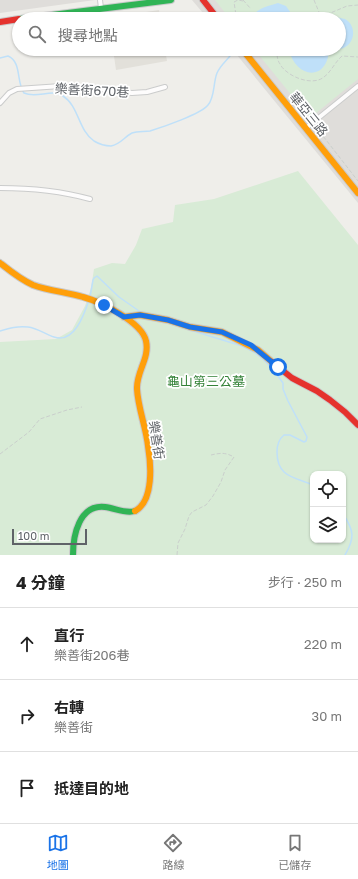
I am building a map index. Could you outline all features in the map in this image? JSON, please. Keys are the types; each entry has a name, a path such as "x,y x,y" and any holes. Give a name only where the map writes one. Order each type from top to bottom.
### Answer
{"street":[{"path":"100,0 101,8"},
{"path":"72,12 171,0"},
{"path":"203,0 212,12"},
{"path":"0,22 12,20"},
{"name":"華亞三路","path":"248,56 358,193"},
{"name":"樂善街670巷","path":"0,104 9,93 17,89 60,86 83,87 132,93 147,92 166,87"},
{"path":"306,128 358,86"},
{"path":"0,188 20,188 90,199"},
{"name":"樂善街","path":"0,263 32,284 44,289 83,297 115,311 138,326 146,340 148,349 137,388 149,445 151,465 146,499 141,507 135,511 123,512 101,507 91,510 83,516 77,525 74,535 73,555"},
{"path":"124,317 140,315 168,320 190,327 222,332 258,350 292,378 317,391 330,400 358,425"}],"path":[{"path":"236,12 234,2 238,0 243,0 251,9"},
{"path":"314,0 319,12"},
{"path":"333,12 347,6 358,5"},
{"path":"277,56 278,62 290,75 299,79 312,81 322,79 329,72 336,61 342,56 358,57"},
{"path":"316,127 358,181"},
{"path":"0,454 29,432 40,419 67,410 82,407"},
{"path":"177,555 178,543 185,529 189,516 192,512 206,505 213,496 221,482 225,470 234,457 228,453 220,452 211,455"}],"shaded area":[{"path":"0,0 95,0 0,13"},
{"path":"192,0 358,0 358,203 238,56 346,56 346,12 202,12"},
{"path":"159,10 159,12 146,12"},
{"path":"114,56 166,56 167,61 116,70"}],"green space":[{"path":"215,0 358,0 358,79 310,118 260,56 346,56 346,12 224,12"},
{"name":"龜山第三公墓","path":"298,171 358,245 358,555 0,555 0,342 56,339 72,330 85,306 91,288 94,269 112,263 125,264 136,245 142,229 173,222 175,205 214,199"}],"water":[{"path":"278,3 286,6 290,12 256,12 266,6"},
{"path":"346,20 352,26 353,31 353,36 349,44 346,46"},
{"path":"291,56 328,56 323,67 311,73 304,71 292,59"}],"waterway":[{"path":"0,58 8,56 15,63 24,93 29,95 54,93 63,96 72,106 89,136 98,143 111,146 117,144 132,133 150,131 164,127 204,109 212,98 218,71 230,56"},
{"path":"90,297 93,280 97,276 119,297 139,311"},
{"path":"0,331 28,327 54,337 61,338 67,336 77,327 89,300"},
{"path":"190,330 242,346 254,352 263,359 275,372 283,383 283,389 288,401 307,437 306,441 304,442 290,435 284,435 281,438 277,452 280,467 293,478 310,484"},
{"path":"345,555 352,539 351,530 346,520"}],"traffic: fast":[{"path":"76,12 171,0"},
{"path":"73,555 76,531 83,516 89,511 96,507 105,507 131,512 135,511"}],"traffic: slow":[{"path":"248,56 358,193"},
{"path":"0,263 20,278 33,285 83,297 100,303 129,320 143,334 147,347 145,359 137,383 137,389 147,439 150,482 145,499 141,506 135,511"},
{"path":"124,317 140,315 168,320 190,327 222,332 258,350 272,362"}],"traffic: jam":[{"path":"203,0 212,12"},
{"path":"0,22 12,20"},
{"path":"272,362 292,378 317,391 330,400 358,425"}],"route":[{"path":"104,305 124,317 140,315 168,320 190,327 222,332 251,345 278,367"}]}
